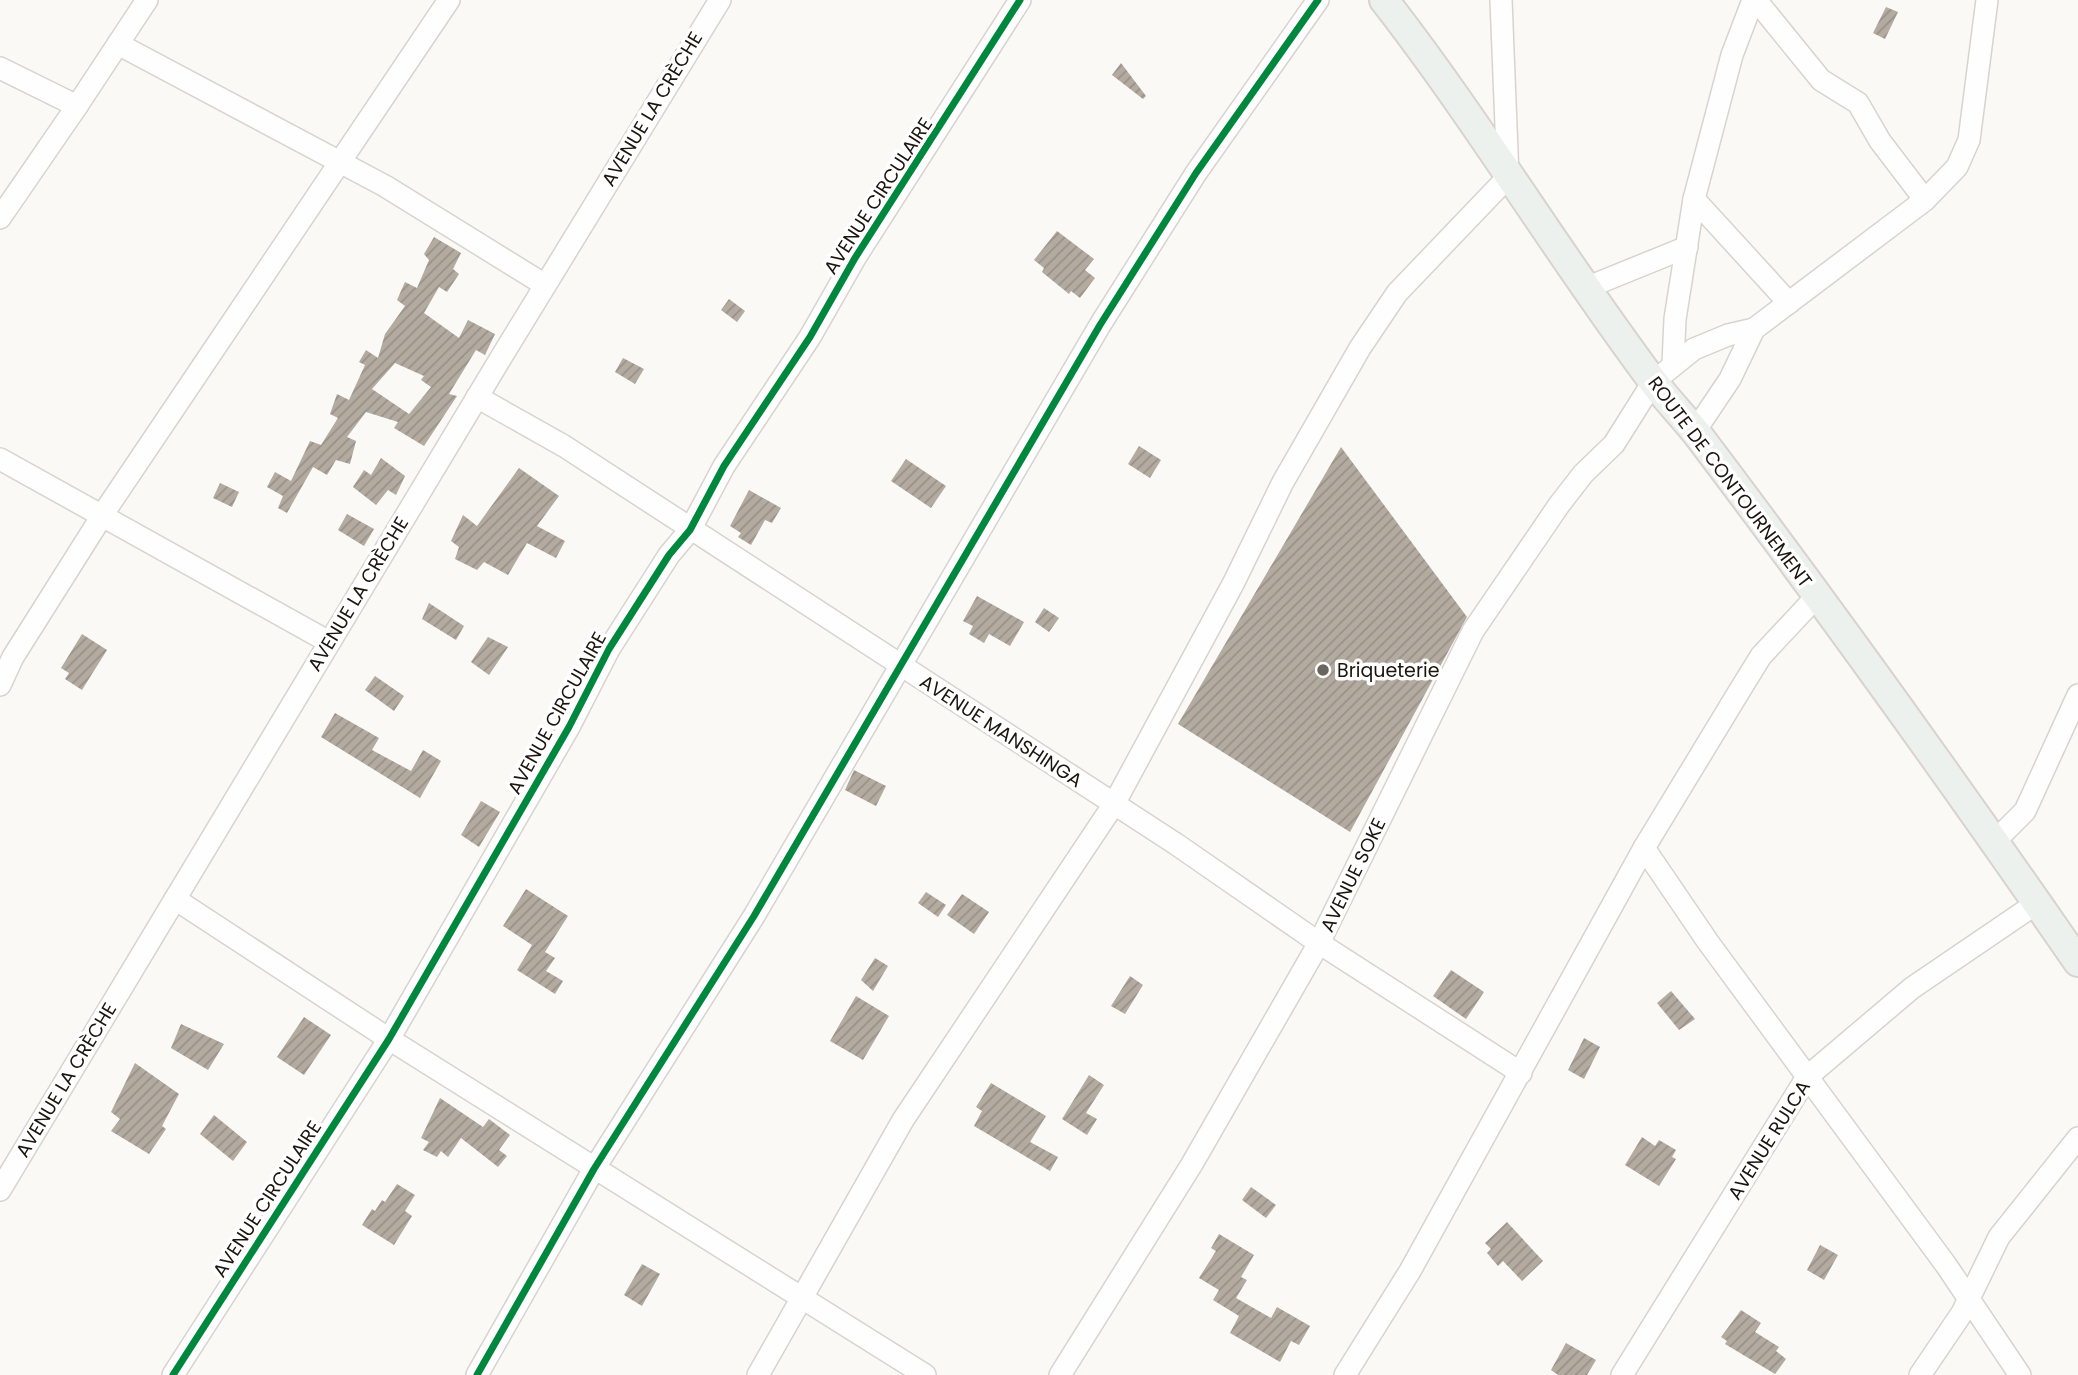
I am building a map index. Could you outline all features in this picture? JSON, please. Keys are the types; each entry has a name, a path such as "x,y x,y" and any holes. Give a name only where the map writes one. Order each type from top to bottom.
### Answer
{"street":[{"path":"0,218 147,0"},
{"path":"0,685 13,657 100,518 449,0"},
{"name":"AVENUE LA CRÈCHE","path":"0,1191 477,397 720,0"},
{"name":"AVENUE CIRCULAIRE","path":"173,1375 389,1039 562,739 609,649 669,555 690,530 724,466 810,337 855,258 1020,0"},
{"path":"477,1375 594,1169 754,916 1133,272 1196,173 1318,0"},
{"name":"ROUTE DE CONTOURNEMENT","path":"1384,0 1444,77 1508,177 1586,288 1663,373 1695,432 1817,596 2078,962"},
{"path":"758,1375 903,1120 1114,804 1233,584 1283,482 1360,348 1397,293 1508,177 1501,0"},
{"path":"1663,373 1675,319 1694,199 1732,55 1754,0 1821,80 1858,103 1880,141 1925,200"},
{"path":"1663,373 1694,349 1728,334 1754,328 1925,200 1957,167 1969,140 1987,0"},
{"path":"118,44 385,187 545,285"},
{"path":"0,68 77,106"},
{"path":"1694,199 1789,303"},
{"path":"1586,288 1687,247"},
{"path":"1695,432 1730,379 1754,328"},
{"name":"AVENUE SOKE","path":"1060,1375 1192,1164 1320,943 1473,631 1559,505 1583,474 1614,444 1663,373"},
{"name":"AVENUE MANSHINGA","path":"477,397 564,446 1521,1073"},
{"path":"0,459 100,518 329,642"},
{"path":"1345,1375 1410,1271 1644,848 1761,656 1817,596"},
{"path":"1994,842 2025,811 2078,695"},
{"path":"1644,848 1708,942 2021,1375"},
{"path":"175,899 389,1039 925,1375"},
{"name":"AVENUE RULCA","path":"1622,1375 1807,1077 1912,988 2037,903"},
{"path":"1920,1375 1968,1300 1999,1237 2078,1138"}],"building":[{"path":"1886,7 1898,12 1885,39 1873,33"},
{"path":"1121,63 1146,96 1143,99 1112,75"},
{"path":"1057,231 1094,259 1085,270 1095,278 1080,298 1071,291 1069,294 1042,272 1044,268 1034,260"},
{"path":"434,237 461,253 453,269 459,274 447,292 439,287 424,313 459,338 468,320 495,334 485,355 476,350 449,394 457,396 424,446 394,428 398,422 366,412 347,437 356,441 350,464 336,460 327,475 313,467 287,513 278,508 283,496 267,487 275,472 291,481 310,441 321,445 338,418 330,414 337,394 349,400 365,365 359,362 366,350 378,358 385,334 405,306 397,300 405,282 417,288 429,260 424,254","holes":["395,363 424,376 421,380 431,387 409,414 372,389"]},
{"path":"729,299 745,311 737,322 721,310"},
{"path":"623,358 644,369 635,384 615,372"},
{"path":"1139,446 1161,460 1150,478 1128,464"},
{"name":"Briqueterie","path":"1341,447 1467,617 1350,832 1178,724"},
{"path":"381,458 405,476 396,495 388,490 376,505 353,487 364,470 371,475"},
{"path":"906,459 946,486 931,508 891,481"},
{"path":"519,468 559,496 537,526 565,541 556,558 527,543 508,575 484,562 477,570 455,559 459,547 451,541 463,515 477,526"},
{"path":"220,483 239,492 232,507 213,498"},
{"path":"749,490 781,508 772,523 765,520 751,545 738,537 741,533 730,526"},
{"path":"347,514 374,529 364,546 338,530"},
{"path":"977,596 1024,622 1010,646 989,634 984,643 969,634 973,626 963,621"},
{"path":"429,603 464,626 456,640 422,619"},
{"path":"1044,608 1059,618 1049,632 1035,622"},
{"path":"82,634 107,650 82,690 65,679 69,673 61,668"},
{"path":"488,637 508,647 489,675 471,662"},
{"path":"375,676 404,696 394,711 365,690"},
{"path":"335,713 379,738 372,750 411,771 423,750 441,761 420,798 321,737"},
{"path":"854,770 886,786 876,806 845,790"},
{"path":"481,801 500,812 479,847 461,835"},
{"path":"526,889 568,916 545,952 555,958 546,971 563,981 555,994 517,970 532,945 503,926"},
{"path":"926,892 946,905 938,917 918,903"},
{"path":"962,894 989,912 974,934 947,915"},
{"path":"875,958 888,966 873,991 861,980"},
{"path":"1451,970 1484,992 1466,1019 1433,996"},
{"path":"1130,976 1143,985 1125,1014 1111,1006"},
{"path":"1671,991 1695,1019 1679,1030 1657,1003"},
{"path":"856,996 889,1016 863,1060 830,1041"},
{"path":"304,1017 331,1035 304,1075 277,1057"},
{"path":"181,1024 224,1044 208,1070 171,1048"},
{"path":"1584,1038 1600,1047 1584,1079 1568,1070"},
{"path":"135,1063 179,1094 162,1126 166,1129 149,1154 111,1131 120,1119 111,1112"},
{"path":"1089,1075 1104,1085 1086,1113 1097,1119 1087,1135 1062,1119"},
{"path":"991,1083 1046,1116 1030,1142 1058,1157 1050,1171 974,1126 982,1111 976,1107"},
{"path":"440,1098 483,1127 489,1119 510,1135 499,1150 507,1156 498,1167 461,1138 448,1157 441,1151 437,1157 423,1150 429,1142 421,1138"},
{"path":"214,1115 247,1142 233,1161 200,1134"},
{"path":"1642,1137 1655,1146 1659,1140 1676,1150 1672,1157 1676,1159 1659,1186 1625,1165"},
{"path":"397,1184 415,1195 405,1211 412,1216 394,1245 362,1225 372,1209 375,1211 382,1200 385,1202"},
{"path":"1251,1187 1276,1205 1266,1218 1242,1200"},
{"path":"1507,1222 1543,1261 1522,1281 1503,1261 1498,1266 1487,1253 1491,1249 1485,1243"},
{"path":"1219,1234 1254,1255 1241,1277 1247,1280 1236,1298 1271,1318 1277,1307 1310,1326 1299,1345 1291,1341 1280,1362 1230,1333 1239,1316 1213,1300 1219,1290 1199,1278 1216,1251 1211,1248"},
{"path":"1820,1245 1838,1255 1824,1280 1807,1270"},
{"path":"642,1264 660,1274 642,1306 624,1295"},
{"path":"1741,1310 1761,1323 1755,1332 1779,1347 1776,1351 1786,1359 1775,1374 1725,1344 1727,1341 1721,1337"},
{"path":"1566,1343 1596,1360 1587,1375 1558,1375 1551,1370"}],"cycle path":[{"path":"173,1375 389,1039 569,727 609,649 669,555 690,530 724,466 810,337 855,258 1020,0"},
{"path":"477,1375 594,1169 754,916 1100,325 1196,173 1318,0"}],"place":[{"name":"Briqueterie","path":"1323,670"}]}
